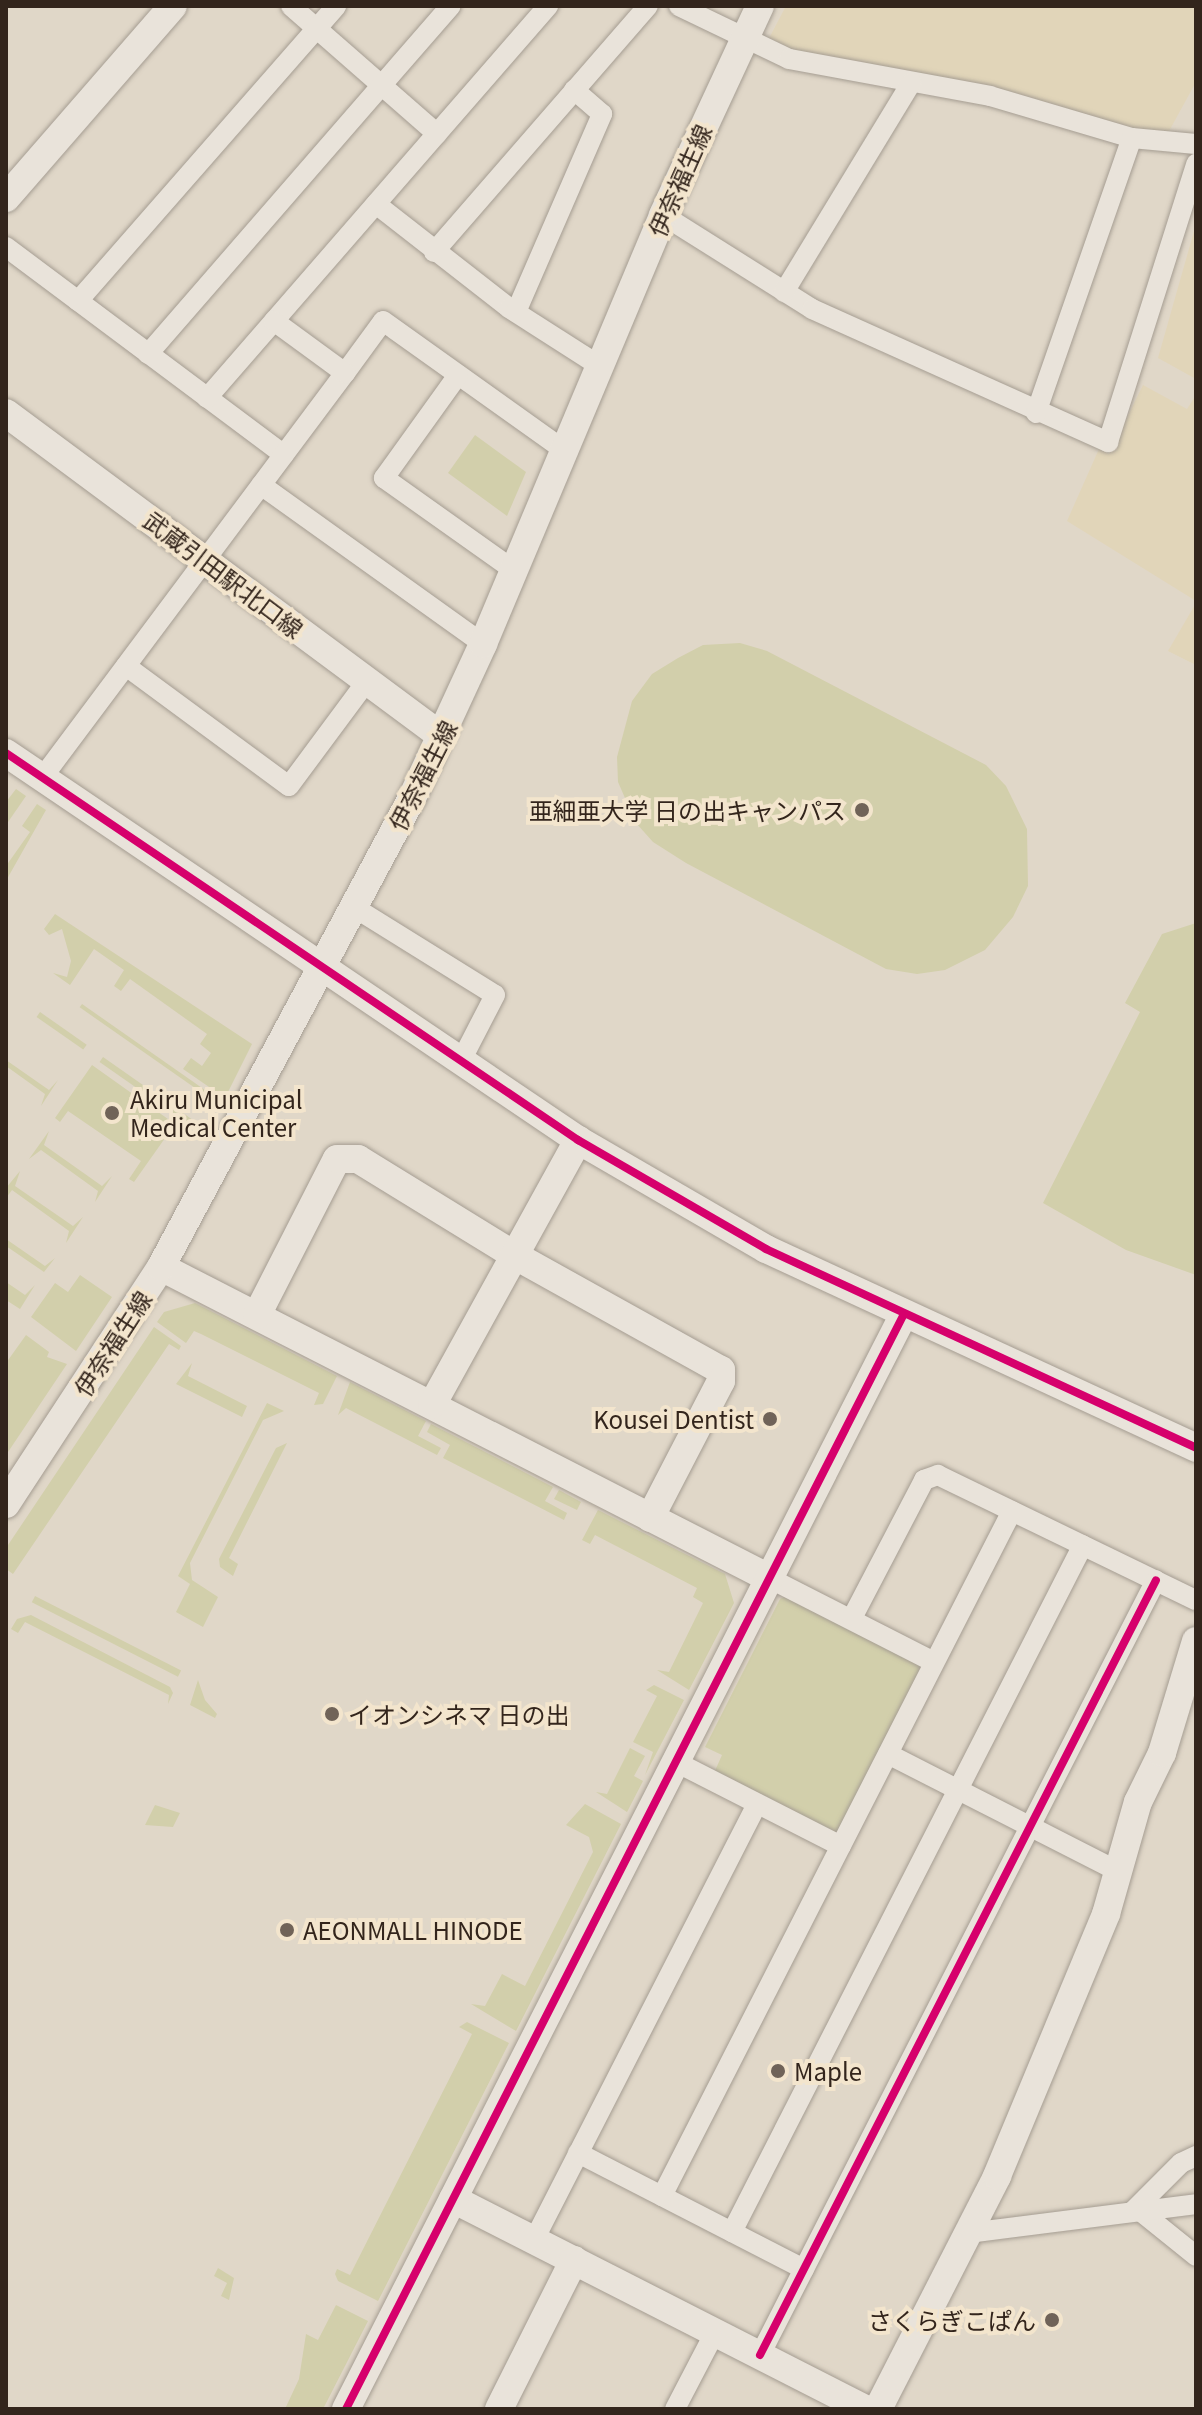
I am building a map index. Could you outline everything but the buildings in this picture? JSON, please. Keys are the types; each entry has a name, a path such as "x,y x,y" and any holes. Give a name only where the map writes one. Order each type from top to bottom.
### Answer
{"street":[{"path":"6,198 173,6"},
{"path":"291,6 437,134"},
{"path":"78,301 336,6"},
{"path":"148,354 451,6"},
{"path":"207,398 548,6"},
{"path":"434,252 648,6"},
{"path":"679,6 789,59 990,96 1132,138 1196,144"},
{"name":"伊奈福生線","path":"6,1504 161,1267 441,736 483,644 561,448 663,215 760,6"},
{"path":"784,292 911,83"},
{"path":"516,312 602,114 574,90"},
{"path":"1036,413 1132,138"},
{"path":"663,215 784,292 1036,413 1108,442 1196,164"},
{"path":"376,204 434,252 516,312 598,365"},
{"path":"6,247 284,455"},
{"path":"274,321 345,373"},
{"path":"42,778 383,321 561,448"},
{"path":"458,375 384,478 512,569"},
{"name":"武蔵引田駅北口線","path":"6,413 441,736"},
{"path":"261,485 483,644"},
{"path":"126,666 289,786 367,681"},
{"path":"6,753 578,1140 766,1249 903,1316 1196,1448"},
{"path":"352,906 495,995 461,1061"},
{"path":"432,1405 578,1140"},
{"path":"257,1315 337,1159 346,1156 358,1159 514,1255 721,1370 721,1381 650,1518"},
{"path":"161,1267 934,1662"},
{"path":"346,2409 903,1316"},
{"path":"852,1618 924,1480 938,1475 1196,1600"},
{"path":"662,2196 1012,1511"},
{"path":"732,2232 1083,1545"},
{"path":"760,2355 1156,1580"},
{"path":"878,2409 997,2176 1120,1872 1138,1802 1162,1753 1196,1641"},
{"path":"888,1754 1120,1872"},
{"path":"676,1762 841,1846"},
{"path":"534,2240 757,1804"},
{"path":"578,2153 804,2269"},
{"path":"1136,2210 1171,2171 1196,2156"},
{"path":"453,2199 866,2409"},
{"path":"968,2233 1196,2204"},
{"path":"1136,2210 1196,2256"},
{"path":"499,2409 574,2260"},
{"path":"675,2409 715,2332"}],"shaded area":[{"path":"786,6 1196,6 1196,82 1168,133 1123,129 791,52 767,42"},
{"path":"1196,224 1196,379 1158,358"},
{"path":"1143,385 1187,409 1196,395 1196,601 1067,521 1099,449 1109,454"},
{"path":"475,435 526,472 507,516 448,473"},
{"path":"1196,603 1196,665 1168,651"},
{"path":"740,643 767,651 986,765 1006,786 1027,829 1028,886 1013,917 985,950 945,970 917,974 886,969 686,863 653,842 636,823 618,782 617,757 632,701 652,674 678,658 703,645"},
{"path":"16,789 26,796 6,825 6,802"},
{"path":"37,804 46,810 7,879 6,866 30,832 22,826"},
{"path":"55,914 252,1044 225,1098 183,1069 191,1058 202,1066 211,1053 200,1044 207,1034 130,979 121,991 114,986 124,970 94,949 70,985 53,973 67,977 71,961 62,929 49,935 44,929"},
{"path":"1196,923 1196,1275 1126,1250 1043,1203 1140,1012 1125,1003 1162,934"},
{"path":"82,1004 222,1102 220,1105 80,1007"},
{"path":"40,1012 87,1045 83,1050 37,1017"},
{"path":"103,1057 208,1130 204,1135 100,1062"},
{"path":"6,1060 49,1090 58,1080 41,1106 45,1094 6,1066"},
{"path":"92,1065 175,1124 134,1182 129,1179 141,1161 68,1111 60,1122 55,1118"},
{"path":"49,1131 44,1145 102,1186 112,1176 95,1202 98,1191 41,1150 29,1159"},
{"path":"20,1171 15,1186 73,1226 83,1217 66,1243 69,1231 12,1190 6,1198 6,1188"},
{"path":"6,1239 45,1266 55,1258 44,1272 6,1246"},
{"path":"80,1275 112,1297 76,1351 31,1317 55,1283 68,1292"},
{"path":"6,1282 25,1295 35,1285 20,1309 6,1300"},
{"path":"195,1303 337,1376 323,1404 314,1405 319,1393 201,1334 194,1331 186,1343 157,1322 164,1312"},
{"path":"154,1327 181,1346 179,1350 169,1344 13,1574 6,1569 6,1548"},
{"path":"26,1335 49,1352 47,1357 67,1364 6,1455 6,1363"},
{"path":"192,1363 188,1376 247,1406 242,1417 176,1384"},
{"path":"350,1382 426,1421 418,1436 441,1448 437,1455 346,1408 338,1415"},
{"path":"267,1403 284,1411 263,1420 190,1563 192,1580 218,1597 203,1627 176,1612 190,1584 178,1576"},
{"path":"431,1424 553,1487 545,1501 567,1513 564,1520 443,1458 450,1445 427,1432"},
{"path":"287,1443 229,1558 238,1564 233,1576 220,1567 219,1559 276,1448"},
{"path":"559,1490 581,1502 577,1510 554,1499"},
{"path":"598,1510 725,1574 734,1603 689,1690 657,1670 669,1672 703,1603 693,1597 697,1588 595,1535 590,1544 582,1540"},
{"path":"788,1595 918,1662 921,1670 839,1831 830,1834 714,1773 722,1755 705,1747 780,1599"},
{"path":"35,1596 181,1670 178,1677 32,1602"},
{"path":"31,1615 170,1687 173,1693 168,1704 169,1695 25,1622 18,1633 11,1629 17,1619"},
{"path":"198,1680 205,1700 217,1714 215,1718 190,1705"},
{"path":"654,1685 684,1700 645,1775 653,1752 633,1742 657,1696 646,1690"},
{"path":"630,1748 645,1756 634,1776 643,1781 627,1812 596,1792 607,1794"},
{"path":"585,1804 621,1824 516,2031 471,2004 485,2006 502,1974 525,1986 593,1852 589,1837 566,1825"},
{"path":"155,1805 180,1813 173,1827 145,1825"},
{"path":"467,2022 509,2043 378,2301 338,2281 335,2274 337,2269 350,2275 472,2034 459,2027"},
{"path":"218,2268 234,2278 229,2300 221,2296 227,2283 214,2276"},
{"path":"336,2305 368,2321 323,2409 285,2409 299,2379 306,2334 318,2340"}],"cycle path":[{"path":"6,753 578,1140 766,1249 1196,1448"},
{"path":"346,2409 903,1316"},
{"path":"760,2355 1156,1580"}],"place":[{"name":"亜細亜大学 日の出キャンパス","path":"862,810"},
{"name":"Akiru Municipal Medical Center","path":"112,1113"},
{"name":"Kousei Dentist","path":"770,1419"},
{"name":"イオンシネマ 日の出","path":"332,1714"},
{"name":"AEONMALL HINODE","path":"287,1930"},
{"name":"Maple","path":"778,2071"},
{"name":"さくらぎこぱん","path":"1052,2320"}]}
